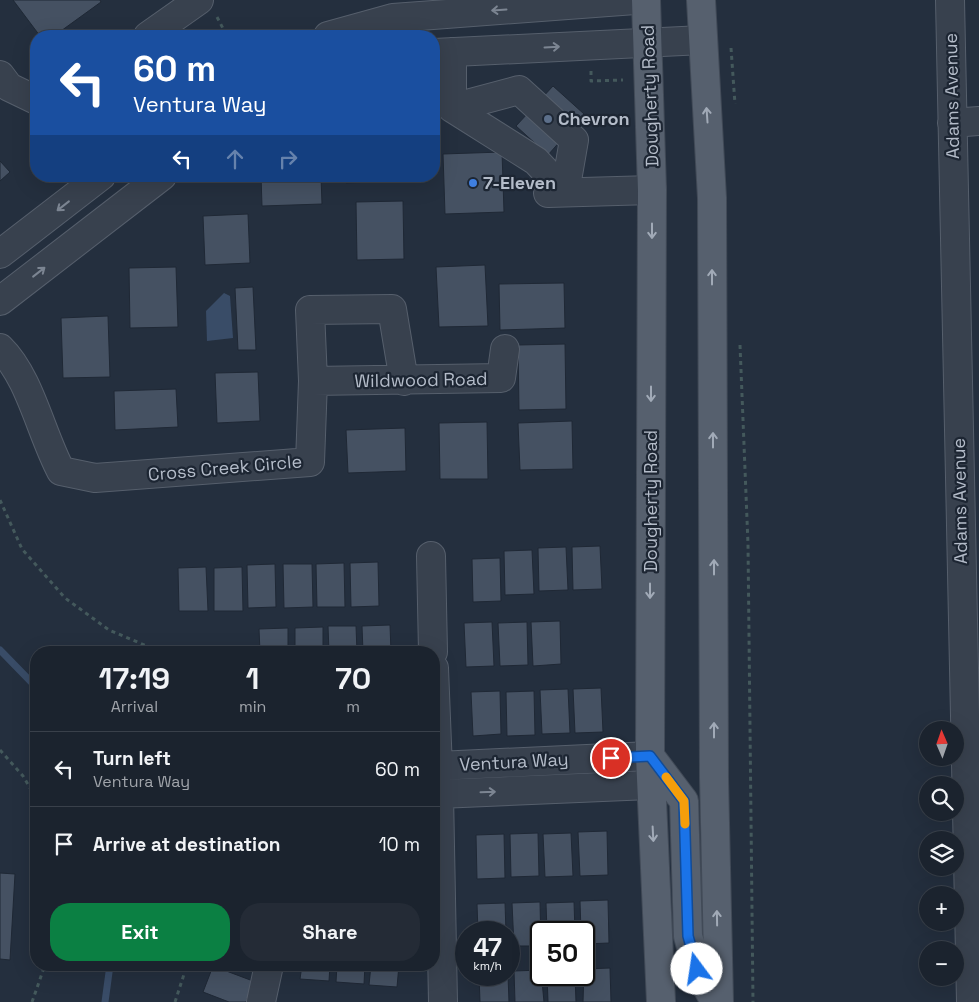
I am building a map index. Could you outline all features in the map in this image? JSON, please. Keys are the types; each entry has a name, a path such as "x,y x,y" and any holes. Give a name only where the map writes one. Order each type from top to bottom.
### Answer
{"main road":[{"name":"Dougherty Road","path":"646,0 649,43 652,190 650,785 661,1002"},
{"path":"701,0 712,198 714,778 719,1002"},
{"path":"650,756 684,801 688,936 697,969 715,1002"}],"street":[{"path":"156,30 199,0"},
{"path":"350,30 393,18 635,0"},
{"name":"Adams Avenue","path":"950,0 952,123 972,754 971,1002"},
{"path":"555,193 536,161 452,108 443,52 703,40"},
{"path":"0,75 9,87 30,97"},
{"path":"452,108 519,90 574,140 555,193"},
{"path":"952,123 979,121"},
{"path":"0,254 93,182"},
{"path":"0,302 154,182"},
{"path":"555,193 652,190"},
{"name":"Cross Creek Circle","path":"0,348 9,357 26,390 50,450 61,471 95,478 310,462 313,381 310,310 392,309 404,381"},
{"name":"Wildwood Road","path":"313,381 501,378 505,349"},
{"path":"431,556 433,646"},
{"name":"Ventura Way","path":"440,766 650,756"},
{"name":"Ventura Way","path":"440,794 650,785"},
{"path":"440,928 443,1002"},
{"path":"261,1002 267,971"}],"path":[{"path":"733,77 735,107"},
{"path":"740,343 748,544 752,1002"},
{"path":"0,500 22,549 65,598 108,630 147,646"},
{"path":"0,750 24,776 30,787"},
{"path":"32,1002 43,971"},
{"path":"175,1002 185,971"}],"water":[{"path":"224,293 230,296 233,338 207,341 206,311"}],"building":[{"path":"13,0 100,0 101,2 62,30 36,30"},
{"path":"553,86 584,114 548,155 516,126"},
{"name":"7-Eleven","path":"502,152 504,212 445,214 443,154"},
{"path":"0,161 10,172 0,181"},
{"path":"261,182 321,182 322,204 262,206"},
{"path":"403,201 404,259 357,260 356,202"},
{"path":"248,214 250,263 205,265 203,216"},
{"path":"485,265 488,326 439,327 436,267"},
{"path":"176,267 178,327 130,328 129,268"},
{"path":"564,283 565,328 500,330 499,284"},
{"path":"253,287 256,350 238,350 235,288"},
{"path":"108,316 110,377 63,378 61,318"},
{"path":"565,344 566,409 519,410 518,345"},
{"path":"258,372 260,421 217,423 215,373"},
{"path":"176,389 178,427 115,430 114,391"},
{"path":"572,421 573,469 520,470 518,423"},
{"path":"487,422 488,479 440,479 439,423"},
{"path":"405,428 406,471 348,473 346,430"},
{"path":"600,546 602,589 573,590 572,547"},
{"path":"566,547 568,590 539,591 538,548"},
{"path":"532,550 534,594 505,595 504,551"},
{"path":"500,558 501,601 473,602 472,559"},
{"path":"378,562 379,606 351,607 350,563"},
{"path":"344,563 345,607 317,607 316,564"},
{"path":"275,564 276,607 248,608 247,565"},
{"path":"283,564 312,564 313,607 284,608"},
{"path":"206,567 208,611 179,611 178,568"},
{"path":"242,567 243,611 214,611 214,568"},
{"path":"560,621 561,664 533,666 531,622"},
{"path":"492,622 494,666 466,667 464,623"},
{"path":"527,622 528,665 500,666 498,623"},
{"path":"390,625 391,646 363,646 362,626"},
{"path":"328,626 356,626 357,646 329,646"},
{"path":"323,627 323,646 295,646 295,628"},
{"path":"288,628 288,646 260,646 259,629"},
{"path":"601,688 603,732 575,733 573,689"},
{"path":"568,689 570,733 542,734 540,690"},
{"path":"500,691 501,734 473,736 471,692"},
{"path":"534,691 535,735 507,736 506,692"},
{"path":"607,831 608,875 580,876 578,832"},
{"path":"538,833 539,876 511,877 510,834"},
{"path":"571,833 573,876 545,877 543,834"},
{"path":"504,834 505,878 477,879 476,835"},
{"path":"0,873 15,874 10,960 0,959"},
{"path":"608,900 609,943 595,944 595,921 581,921 580,901"},
{"path":"540,902 540,921 530,921 530,946 520,946 520,921 513,921 512,903"},
{"path":"574,902 575,921 547,921 546,903"},
{"path":"505,903 506,921 478,921 477,904"},
{"path":"610,968 611,1002 583,1002 583,986 595,986 595,969"},
{"path":"530,970 530,986 542,986 544,1002 515,1002 514,986 520,986 520,971"},
{"path":"211,971 226,971 253,981 246,1002 229,1002 203,992"},
{"path":"301,971 330,971 329,981 300,979"},
{"path":"337,971 365,971 364,984 336,982"},
{"path":"370,971 398,971 397,987 369,985"},
{"path":"479,986 508,986 509,1002 480,1002"},
{"path":"547,986 575,986 576,1002 548,1002"}],"waterway":[{"path":"0,650 30,681"},
{"path":"105,1002 109,971"}],"slow traffic":[{"path":"666,777 684,801 685,824"}],"place":[{"name":"Chevron","path":"548,119"},
{"name":"7-Eleven","path":"473,183"}],"route":[{"path":"611,758 650,756 684,801 688,936 697,969"}]}
